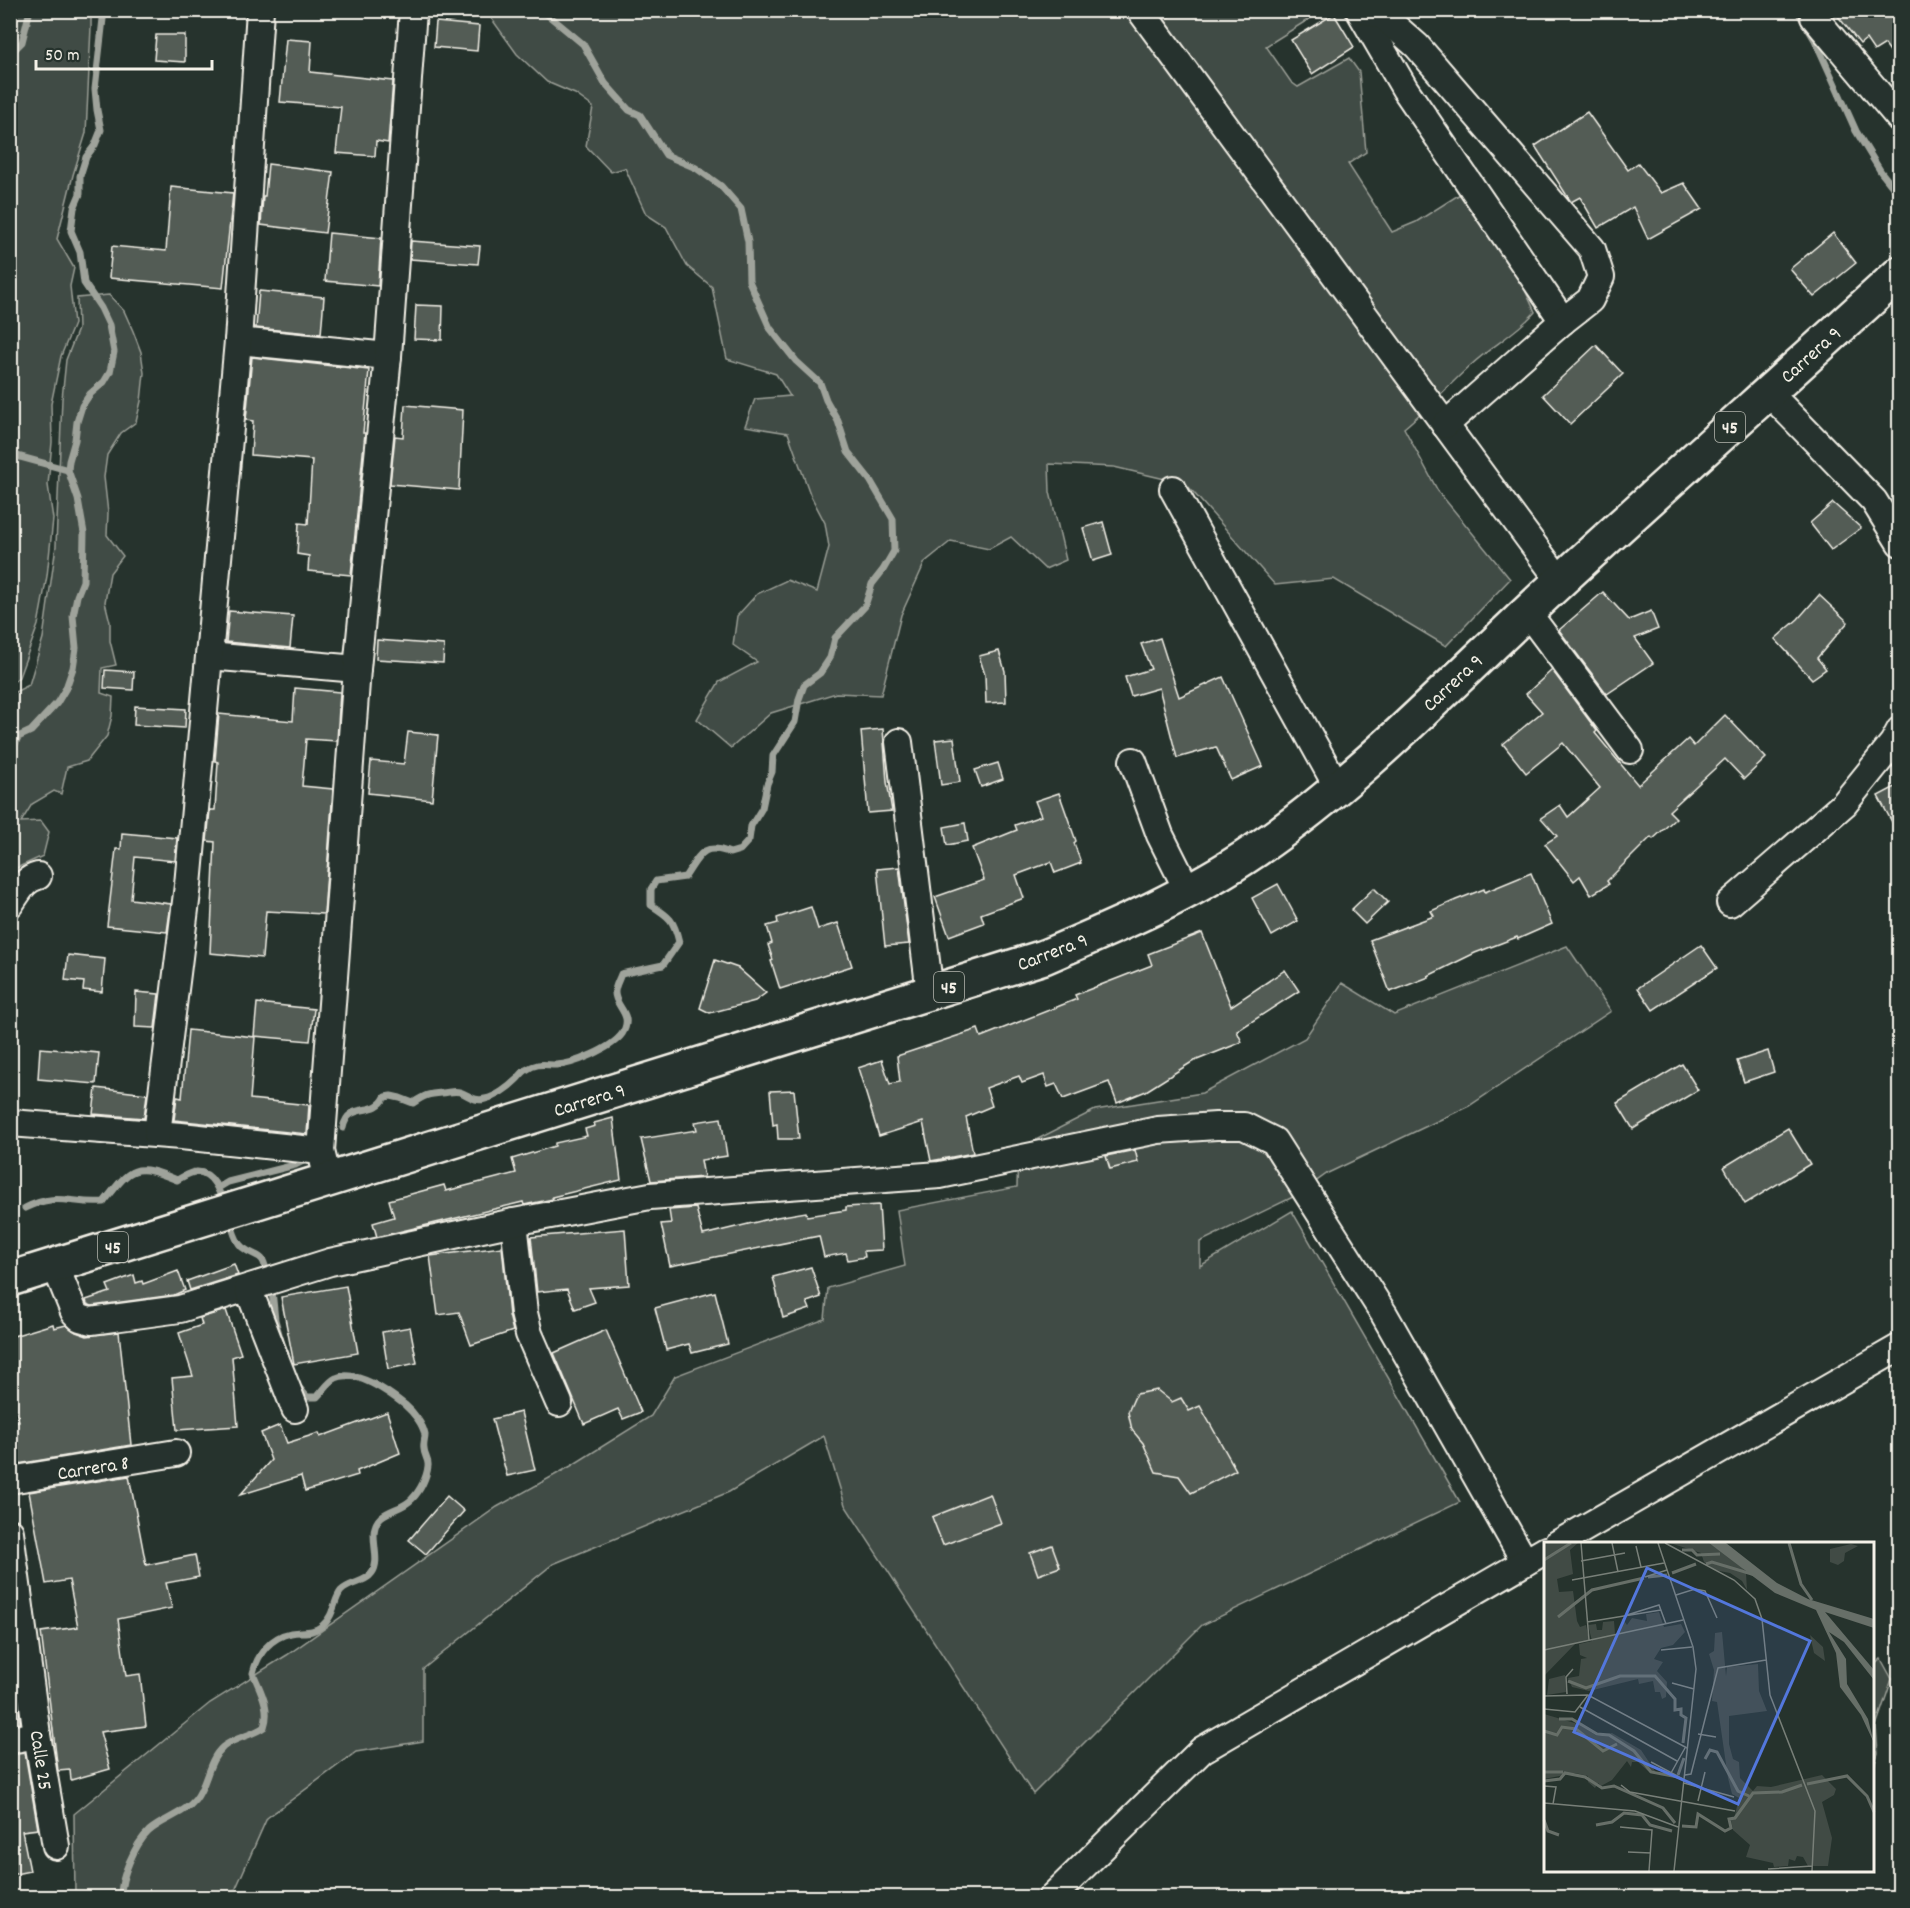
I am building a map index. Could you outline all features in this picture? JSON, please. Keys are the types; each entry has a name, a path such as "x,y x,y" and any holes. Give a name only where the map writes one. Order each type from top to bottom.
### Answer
{"highway":[{"name":"Carrera 9","path":"10,1279 227,1212 325,1166 930,993 1044,957 1140,916 1188,891 1255,851 1338,788 1560,581 1899,273"}],"street":[{"path":"157,1134 188,885 238,341 260,10"},
{"path":"10,1123 157,1134 325,1166 357,669 388,356 412,10"},
{"path":"1140,10 1560,581"},
{"path":"1361,10 1383,16 1417,46 1592,249 1601,277 1590,300 1445,425"},
{"path":"1361,10 1405,89 1563,321"},
{"path":"1814,18 1899,119"},
{"path":"238,341 388,356"},
{"path":"1768,392 1874,501 1899,543"},
{"path":"1173,489 1338,788"},
{"path":"1527,612 1630,750"},
{"path":"209,656 357,669"},
{"path":"1730,903 1844,804 1893,743 1899,730"},
{"path":"899,742 930,993"},
{"path":"1133,761 1160,835 1188,891"},
{"path":"10,904 23,885 38,876"},
{"path":"55,1265 74,1312 80,1318 91,1321 180,1309 330,1262 514,1222 650,1196 940,1175 1158,1130 1244,1126 1274,1141 1535,1556 1202,1750 1051,1898"},
{"path":"514,1222 524,1313 529,1334 559,1403"},
{"path":"248,1288 295,1410"},
{"path":"1560,1542 1899,1347"},
{"name":"Carrera 8","path":"10,1480 176,1453"},
{"name":"Calle 25","path":"10,1532 37,1735 56,1846"},
{"path":"10,1740 37,1735"}],"shaded area":[{"path":"11,10 91,11 91,27 86,133 57,239 74,268 70,286 74,324 61,356 51,404 52,442 48,485 53,519 47,576 38,625 19,677 11,684"},
{"path":"1148,10 1156,24 1181,11 1322,11 1266,46 1291,82 1298,87 1349,58 1359,72 1366,152 1348,164 1392,232 1416,222 1460,194 1514,266 1535,312 1479,358 1404,428 1438,491 1510,579 1446,646 1334,579 1275,585 1186,484 1114,467 1049,464 1050,492 1066,560 1045,569 1011,537 989,549 951,541 925,562 901,615 881,695 836,693 771,713 731,748 697,719 719,682 757,662 733,645 737,616 757,594 787,580 817,592 829,547 825,523 810,494 788,433 745,426 755,399 790,396 776,374 727,359 712,287 687,266 666,227 646,214 625,168 611,172 586,146 593,107 575,94 547,82 517,54 486,11"},
{"path":"109,295 124,311 133,331 141,352 144,373 136,422 121,433 107,455 104,477 108,513 107,535 123,556 110,573 105,602 116,665 102,668 101,693 113,697 112,716 107,736 87,761 67,767 61,794 54,791 32,804 21,822 41,821 49,832 43,856 14,869 11,896 11,694 29,685 43,638 56,546 62,399 66,360 78,329 77,298"},
{"path":"1567,946 1611,1011 1469,1106 1328,1173 1297,1195 1200,1242 1200,1266 1292,1211 1460,1502 1202,1625 1033,1794 845,1505 824,1436 729,1492 553,1564 423,1669 423,1741 356,1752 267,1818 232,1897 66,1898 75,1895 74,1814 210,1703 287,1655 497,1507 571,1466 651,1416 675,1376 825,1319 828,1288 905,1266 897,1210 1017,1187 1018,1149 1095,1110 1202,1093 1305,1038 1342,983 1394,1015"},
{"path":"1881,1659 1892,1679 1876,1726 1878,1753 1874,1767 1874,1665"}],"building":[{"path":"1833,10 1899,10 1899,64 1885,44 1874,51 1866,39 1860,44"},
{"path":"1334,14 1354,47 1312,74 1291,40"},
{"path":"436,22 479,26 477,51 434,47"},
{"path":"156,35 185,35 185,62 154,60"},
{"path":"286,39 312,41 310,72 393,81 388,143 376,141 375,156 336,153 341,107 280,102"},
{"path":"1587,112 1628,170 1638,163 1661,193 1684,183 1702,209 1648,239 1633,207 1598,228 1580,197 1571,202 1535,146"},
{"path":"268,164 333,172 325,233 261,225"},
{"path":"171,187 233,193 223,288 109,278 112,246 166,251"},
{"path":"329,233 381,238 378,286 325,281"},
{"path":"1833,233 1856,263 1814,297 1790,269"},
{"path":"411,241 480,246 478,264 410,259"},
{"path":"259,291 324,297 321,334 256,328"},
{"path":"416,305 443,306 442,340 414,339"},
{"path":"1596,345 1623,374 1570,424 1543,395"},
{"path":"252,357 369,370 351,575 308,571 309,556 297,554 299,523 308,524 312,460 251,455 253,421 246,420"},
{"path":"405,405 463,410 459,490 390,484 395,436 403,437"},
{"path":"1833,503 1861,528 1831,550 1810,523"},
{"path":"1103,522 1112,555 1093,561 1083,528"},
{"path":"1603,592 1629,620 1651,611 1658,629 1635,638 1653,663 1607,694 1559,630"},
{"path":"1819,595 1848,622 1817,658 1826,669 1812,679 1775,639 1798,619"},
{"path":"229,611 293,616 290,648 226,642"},
{"path":"1160,638 1179,697 1223,677 1263,766 1231,780 1216,747 1177,758 1159,688 1131,696 1125,677 1151,669 1141,644"},
{"path":"377,640 444,645 443,663 376,659"},
{"path":"999,651 1005,671 1006,702 986,703 985,675 979,656"},
{"path":"105,670 134,672 133,690 104,688"},
{"path":"1552,670 1597,731 1595,733 1638,785 1688,739 1694,746 1725,715 1766,758 1744,779 1725,759 1669,811 1676,818 1653,839 1651,837 1607,881 1609,884 1591,895 1580,876 1574,881 1545,844 1557,836 1541,818 1560,805 1568,817 1600,788 1563,743 1526,773 1503,744 1542,712 1526,694"},
{"path":"295,688 340,692 337,741 306,739 302,786 333,789 324,914 266,911 262,958 210,953 215,842 207,841 210,810 215,810 218,762 215,761 219,714 293,721"},
{"path":"135,706 186,709 185,728 134,725"},
{"path":"883,729 887,782 892,811 868,813 861,731"},
{"path":"408,732 438,735 432,800 368,793 371,761 404,764"},
{"path":"954,738 960,782 941,785 935,740"},
{"path":"998,763 1003,779 981,787 975,770"},
{"path":"1899,785 1899,835 1878,796"},
{"path":"1059,793 1076,841 1074,843 1081,863 1055,873 1051,862 1016,875 1024,898 981,914 984,923 949,936 935,897 984,880 972,848 1017,830 1015,825 1041,816 1035,801"},
{"path":"965,823 968,841 947,845 944,827"},
{"path":"122,833 177,838 175,861 135,857 131,899 171,904 167,932 107,926 116,849 121,849"},
{"path":"899,867 909,944 885,946 877,869"},
{"path":"1531,873 1552,924 1518,939 1517,937 1475,953 1429,977 1390,992 1370,940 1434,916 1431,911 1456,900 1484,889 1485,892"},
{"path":"1278,884 1298,921 1272,936 1252,898"},
{"path":"1374,888 1388,902 1365,924 1351,910"},
{"path":"811,907 818,929 838,923 852,966 780,989 771,961 773,960 768,945 772,943 767,926 778,923 777,918"},
{"path":"1202,933 1231,1006 1285,970 1299,991 1237,1031 1242,1042 1192,1062 1146,1091 1117,1103 1109,1082 1063,1099 1056,1084 1048,1087 1044,1075 1022,1083 1019,1076 986,1088 992,1106 966,1117 973,1153 931,1161 923,1122 879,1136 858,1068 882,1060 890,1084 900,1082 897,1056 978,1029 981,1037 1077,999 1075,995 1152,965 1148,954"},
{"path":"1701,945 1717,968 1653,1010 1638,988"},
{"path":"68,955 105,959 102,992 83,990 84,982 65,980"},
{"path":"715,960 738,968 766,993 755,1001 710,1013 700,1008"},
{"path":"136,992 159,994 155,1028 135,1027"},
{"path":"257,1003 314,1009 310,1041 254,1036"},
{"path":"188,1030 255,1037 250,1099 309,1105 307,1134 174,1120 177,1097 182,1098"},
{"path":"40,1048 99,1053 96,1084 38,1079"},
{"path":"1768,1051 1774,1072 1744,1082 1737,1061"},
{"path":"1682,1064 1698,1090 1633,1129 1617,1103"},
{"path":"96,1088 147,1094 144,1118 93,1114"},
{"path":"794,1090 799,1139 778,1139 777,1124 773,1125 770,1091"},
{"path":"613,1118 621,1180 552,1197 553,1199 524,1205 523,1202 377,1237 373,1223 394,1217 389,1200 444,1185 446,1191 516,1173 512,1159 555,1146 555,1143 587,1136 585,1129 595,1126 594,1123"},
{"path":"721,1118 727,1156 701,1160 704,1177 651,1181 641,1139 697,1130 695,1122"},
{"path":"1788,1128 1810,1164 1745,1204 1724,1167"},
{"path":"1135,1150 1138,1162 1110,1169 1106,1156"},
{"path":"879,1205 882,1250 864,1251 865,1257 848,1260 846,1253 824,1257 819,1236 670,1266 661,1224 671,1223 669,1210 696,1208 703,1235 806,1212 807,1216 846,1210 846,1207"},
{"path":"625,1229 629,1285 589,1288 595,1302 575,1309 567,1289 537,1292 531,1237"},
{"path":"502,1247 509,1315 513,1331 471,1345 459,1312 438,1315 430,1256"},
{"path":"234,1264 238,1275 190,1290 187,1281"},
{"path":"811,1267 821,1297 807,1302 810,1309 783,1318 773,1277"},
{"path":"178,1271 185,1290 174,1295 92,1306 87,1304 86,1300 110,1292 107,1285 134,1275 136,1283 142,1281 143,1284"},
{"path":"346,1286 358,1353 294,1364 281,1297"},
{"path":"715,1292 728,1344 692,1353 689,1344 666,1350 655,1308"},
{"path":"226,1310 241,1354 232,1357 238,1426 177,1430 172,1378 193,1376 179,1333 202,1325 200,1318"},
{"path":"53,1324 54,1328 66,1325 87,1336 119,1332 131,1445 18,1464 13,1422 19,1421 10,1395 10,1384 17,1381 10,1359 10,1337"},
{"path":"410,1327 417,1363 388,1369 382,1332"},
{"path":"606,1330 641,1412 623,1419 618,1409 584,1424 554,1353"},
{"path":"1157,1390 1172,1402 1181,1398 1189,1411 1200,1406 1236,1470 1191,1493 1179,1476 1156,1472 1143,1443 1132,1430 1128,1412 1136,1394"},
{"path":"387,1412 400,1453 357,1471 358,1475 305,1491 301,1476 240,1495 271,1460 261,1433 280,1425 287,1443 319,1433 320,1437"},
{"path":"521,1412 535,1470 507,1476 492,1419"},
{"path":"129,1476 146,1565 195,1555 199,1577 166,1583 172,1608 118,1619 126,1676 140,1674 146,1726 100,1732 110,1769 71,1780 70,1770 58,1771 41,1632 78,1627 69,1580 46,1584 29,1492"},
{"path":"990,1494 1001,1523 943,1545 932,1517"},
{"path":"447,1496 464,1511 426,1554 409,1540"},
{"path":"1052,1545 1060,1567 1038,1575 1030,1553"},
{"path":"17,1702 20,1723 10,1725 10,1703"},
{"path":"25,1753 38,1829 22,1831 30,1871 10,1875 10,1755"}],"waterway":[{"path":"10,54 22,42 30,10"},
{"path":"10,757 18,737 31,731 57,703 66,688 73,668 76,648 73,616 83,581 84,533 78,499 68,470 69,461 82,406 110,372 114,352 109,325 101,308 84,283 80,252 71,231 74,208 80,194 80,176 86,157 95,145 101,130 95,89 104,10"},
{"path":"343,1128 346,1119 351,1114 375,1107 385,1097 391,1096 413,1103 430,1094 455,1091 481,1100 494,1096 530,1067 563,1064 592,1055 610,1045 622,1034 626,1021 615,992 621,974 663,965 679,942 670,920 651,905 651,889 656,881 685,877 698,857 707,850 721,850 730,853 740,850 749,840 751,826 762,808 772,772 773,756 795,722 804,685 820,673 830,658 835,638 865,606 872,584 894,551 893,519 870,480 848,452 838,421 826,400 820,383 796,361 770,328 749,281 748,242 741,209 721,186 696,168 666,155 640,115 629,110 605,83 583,44 542,10"},
{"path":"1797,10 1815,40 1856,131 1881,172 1900,196"},
{"path":"10,447 17,456 68,470"},
{"path":"218,1188 228,1182 295,1165 305,1160"},
{"path":"25,1208 56,1199 104,1202 128,1175 142,1170 163,1174 177,1180 196,1172 207,1175 215,1184 224,1205"},
{"path":"230,1221 240,1244 262,1259 267,1277"},
{"path":"272,1290 275,1320 281,1341"},
{"path":"121,1898 126,1871 134,1853 149,1831 185,1809 195,1800 214,1759 223,1747 264,1727 265,1706 253,1673 266,1647 284,1635 318,1629 329,1618 341,1591 372,1573 376,1560 374,1537 376,1523 385,1514 412,1499 426,1475 428,1464 424,1451 425,1435 422,1427 408,1408 391,1394 372,1383 353,1376 333,1379 317,1397 307,1397 297,1385"}]}
